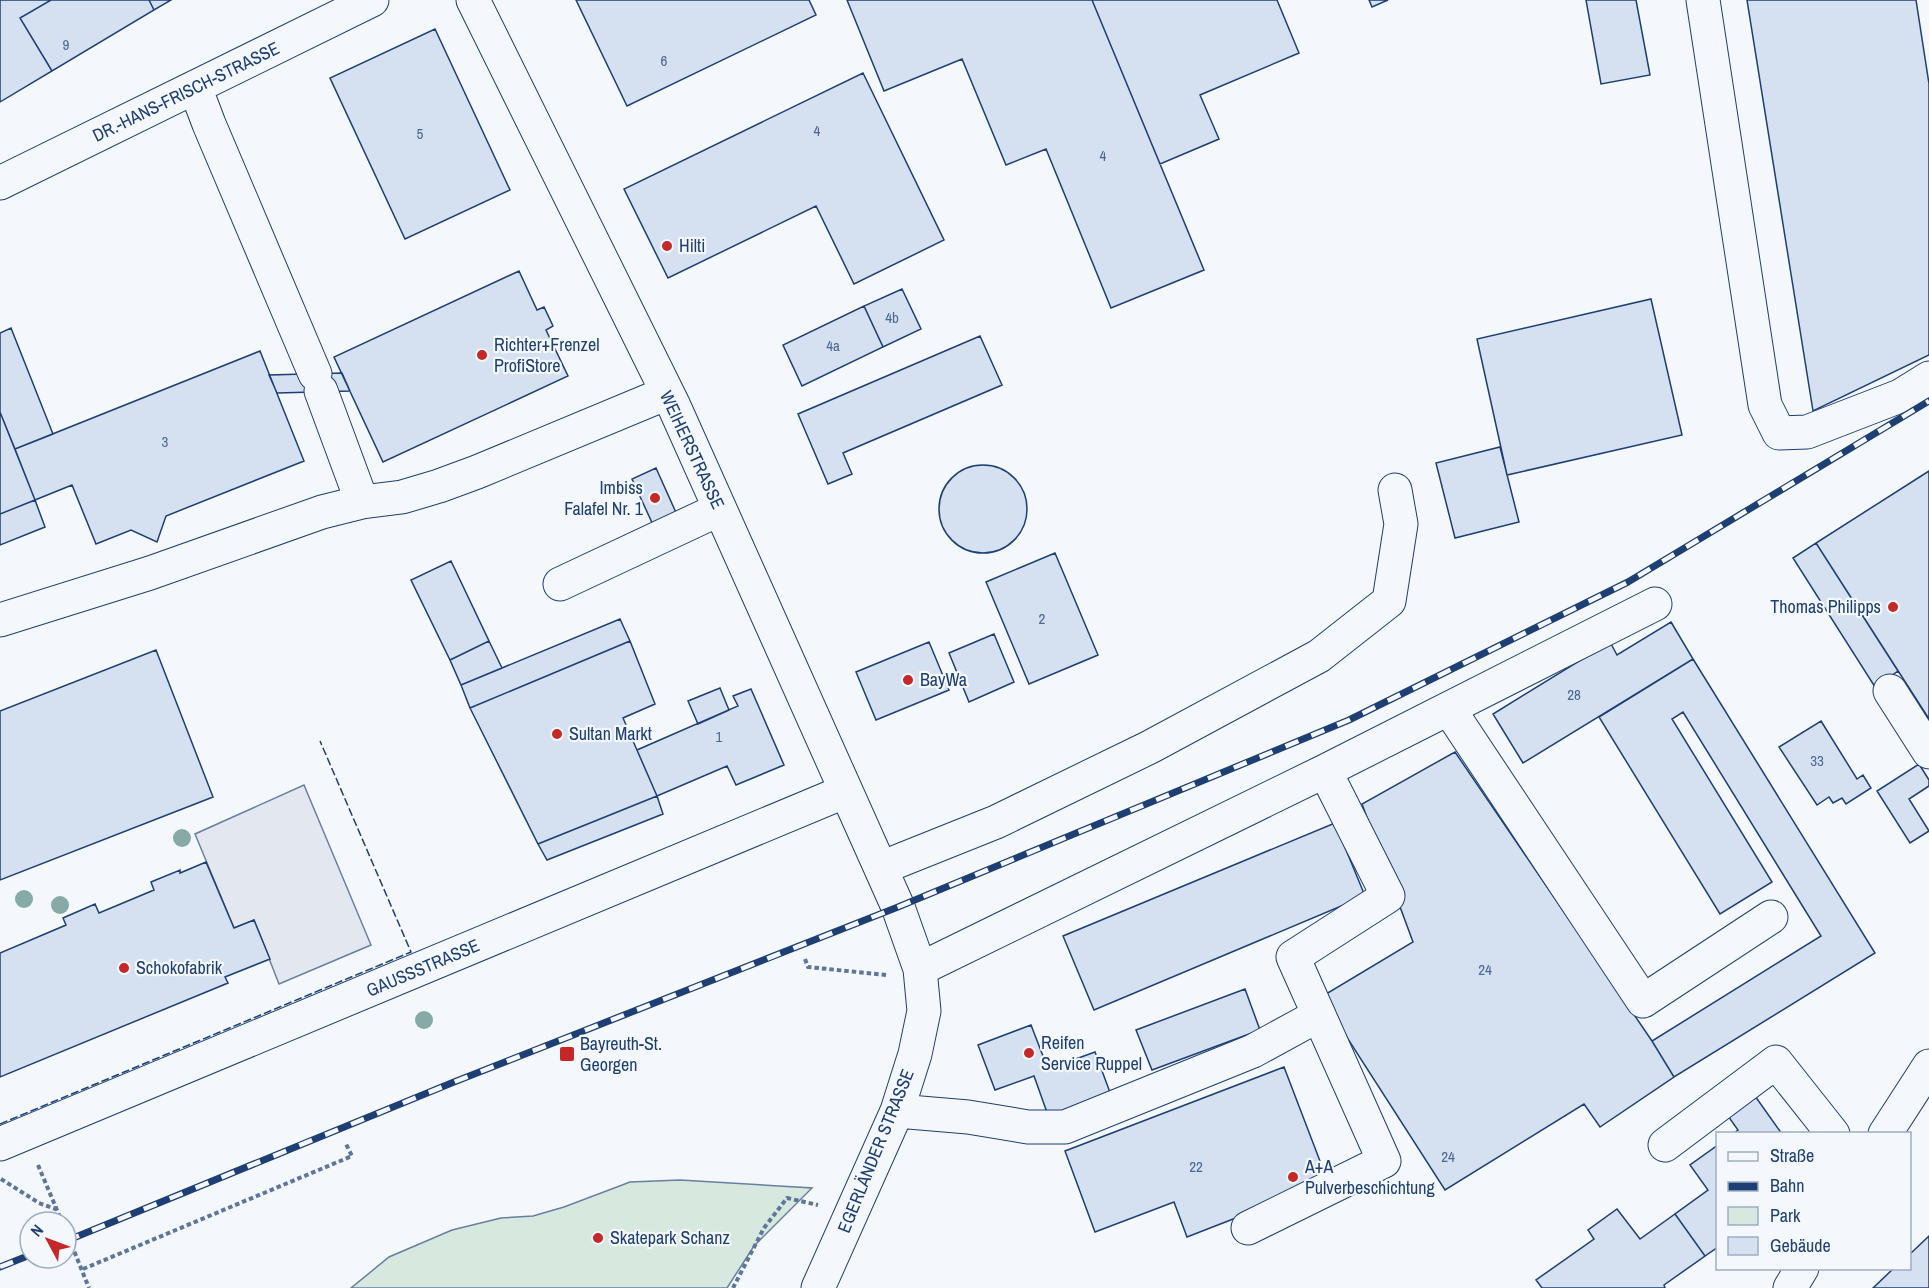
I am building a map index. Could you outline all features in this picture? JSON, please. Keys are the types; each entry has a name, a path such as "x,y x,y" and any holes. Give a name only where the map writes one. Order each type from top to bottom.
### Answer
{"street":[{"name":"DR.-HANS-FRISCH-STRASSE","path":"0,183 372,0"},
{"name":"WEIHERSTRASSE","path":"473,0 667,393 898,907"},
{"path":"1703,0 1765,405 1779,432 1807,432 1899,396 1929,378"},
{"path":"195,87 318,382 362,502"},
{"path":"0,620 150,573 322,512 362,502 402,497 458,479 667,393"},
{"path":"881,868 996,822 1150,747 1319,656 1389,601 1401,524 1395,490"},
{"path":"560,584 720,510"},
{"path":"920,969 1326,771 1655,604"},
{"path":"1890,691 1929,752"},
{"path":"1449,709 1643,1000 1771,917"},
{"path":"1248,1228 1384,1161 1293,957 1388,896 1326,771"},
{"name":"GAUSSSTRASSE","path":"13,1139 846,791"},
{"name":"EGERLÄNDER STRASSE","path":"818,1288 897,1111 915,1054 924,1011 920,969 898,907"},
{"path":"897,1111 968,1117 1028,1126 1065,1127 1253,1051 1319,1015"},
{"path":"1665,1145 1776,1062 1831,1132"},
{"path":"1886,1132 1929,1066"},
{"path":"1790,1288 1801,1270"}],"path":[{"path":"806,959 808,967 889,975 920,969"},
{"path":"13,1139 56,1209"},
{"path":"83,1269 352,1156 346,1144"},
{"path":"0,1179 39,1203 56,1209"},
{"path":"733,1288 764,1228 787,1198 851,1212"},
{"path":"78,1258 89,1288"}],"green space":[{"name":"Skatepark Schanz","path":"680,1180 812,1188 754,1246 727,1288 351,1288 389,1257 452,1230 501,1218 533,1216 630,1182"}],"shaded area":[{"path":"304,785 371,945 279,984 254,920 234,928 195,834"}],"building":[{"path":"0,0 51,0 20,18 52,71 0,102"},
{"path":"51,0 149,0 154,10 52,71 20,18"},
{"path":"149,0 171,0 154,10"},
{"path":"576,0 809,0 816,15 627,106"},
{"path":"847,0 1092,0 1204,270 1111,308 1046,149 1006,165 962,59 884,91"},
{"path":"1092,0 1277,0 1299,53 1200,95 1219,139 1160,164"},
{"path":"1369,0 1388,0 1372,7"},
{"path":"1586,0 1636,0 1650,75 1601,84"},
{"path":"1747,0 1916,0 1929,84 1929,355 1813,411"},
{"path":"435,29 510,190 405,239 330,78"},
{"path":"863,73 944,240 854,284 816,206 668,278 624,189"},
{"path":"519,271 537,310 544,307 553,326 546,330 568,376 383,462 334,357"},
{"path":"902,289 921,329 883,347 864,306"},
{"path":"1651,299 1682,435 1507,475 1477,339"},
{"path":"864,306 883,347 802,386 783,345"},
{"path":"11,328 53,434 15,449 0,412 0,333"},
{"path":"980,336 1002,385 843,453 852,474 828,484 798,414"},
{"path":"260,351 304,461 166,516 157,542 131,530 96,544 72,485 35,500 15,449"},
{"path":"342,373 350,391 277,393 269,375"},
{"path":"0,412 35,500 0,514"},
{"path":"1500,447 1519,522 1455,538 1436,463"},
{"path":"983,465 1008,472 1020,484 1027,509 1020,534 1008,546 983,553 958,546 946,534 939,509 946,484 958,472"},
{"name":"Imbiss Falafel Nr. 1","path":"656,468 678,517 654,527 632,479"},
{"name":"Thomas Philipps","path":"1929,471 1929,719 1816,543"},
{"path":"35,500 45,527 0,545 0,514"},
{"path":"1816,543 1898,671 1875,687 1793,558"},
{"path":"1055,553 1098,655 1029,684 986,582"},
{"path":"451,561 489,641 450,660 411,580"},
{"path":"620,619 630,641 470,708 461,685"},
{"path":"1671,622 1693,659 1523,763 1493,714 1610,642 1617,655"},
{"path":"994,634 1014,682 969,702 949,653"},
{"path":"489,641 502,668 461,685 450,660"},
{"name":"Sultan Markt","path":"630,641 655,704 623,718 657,796 538,844 470,708"},
{"path":"929,642 949,690 876,720 856,672"},
{"path":"156,650 213,797 0,880 0,711"},
{"path":"1693,659 1875,953 1674,1077 1652,1041 1821,936 1683,712 1672,719 1772,882 1720,914 1599,717"},
{"path":"720,688 729,710 698,724 688,701"},
{"path":"751,689 784,765 736,785 727,766 657,796 637,750 738,706 733,696"},
{"path":"1821,721 1857,779 1863,775 1871,788 1846,804 1842,798 1833,803 1829,797 1817,805 1779,747"},
{"path":"1455,752 1652,1041 1674,1077 1600,1127 1584,1104 1445,1190 1321,997 1413,942 1362,804"},
{"path":"1919,764 1929,780 1929,786 1909,799 1929,831 1910,843 1877,791"},
{"path":"657,796 663,814 547,860 538,844"},
{"path":"1335,823 1365,896 1094,1010 1063,936"},
{"name":"Schokofabrik","path":"206,862 234,928 254,920 270,959 225,977 228,983 0,1077 0,953 66,925 63,918 95,904 99,913 154,890 151,882"},
{"path":"1245,989 1260,1030 1152,1070 1136,1030"},
{"path":"1031,1025 1048,1069 1095,1052 1111,1095 1049,1118 1034,1076 995,1090 978,1045"},
{"path":"1284,1067 1328,1182 1187,1237 1174,1202 1095,1232 1065,1151"},
{"path":"1755,1096 1781,1132 1736,1132 1738,1130 1728,1116"},
{"path":"1716,1146 1716,1248 1705,1256 1675,1214 1708,1190 1690,1165"},
{"path":"1617,1209 1640,1239 1675,1214 1705,1256 1664,1285 1665,1288 1542,1288 1536,1280 1594,1239 1588,1230"},
{"path":"1929,1236 1929,1288 1873,1288 1892,1270 1911,1270 1911,1253"}],"railway":[{"path":"78,1236 454,1082 898,907 1349,720 1628,582 1929,401"},
{"path":"0,1267 18,1260"}],"fence":[{"path":"0,1124 411,952 320,741"}],"place":[{"name":"Hilti","path":"667,246"},
{"name":"Richter+Frenzel ProfiStore","path":"482,355"},
{"name":"Imbiss Falafel Nr. 1","path":"655,498"},
{"name":"Thomas Philipps","path":"1893,607"},
{"name":"BayWa","path":"908,680"},
{"name":"Sultan Markt","path":"557,734"},
{"name":"Schokofabrik","path":"124,968"},
{"name":"Reifen Service Ruppel","path":"1029,1053"},
{"name":"Bayreuth-St. Georgen","path":"567,1054"},
{"name":"A+A Pulverbeschichtung","path":"1293,1177"},
{"name":"Skatepark Schanz","path":"598,1238"}]}
